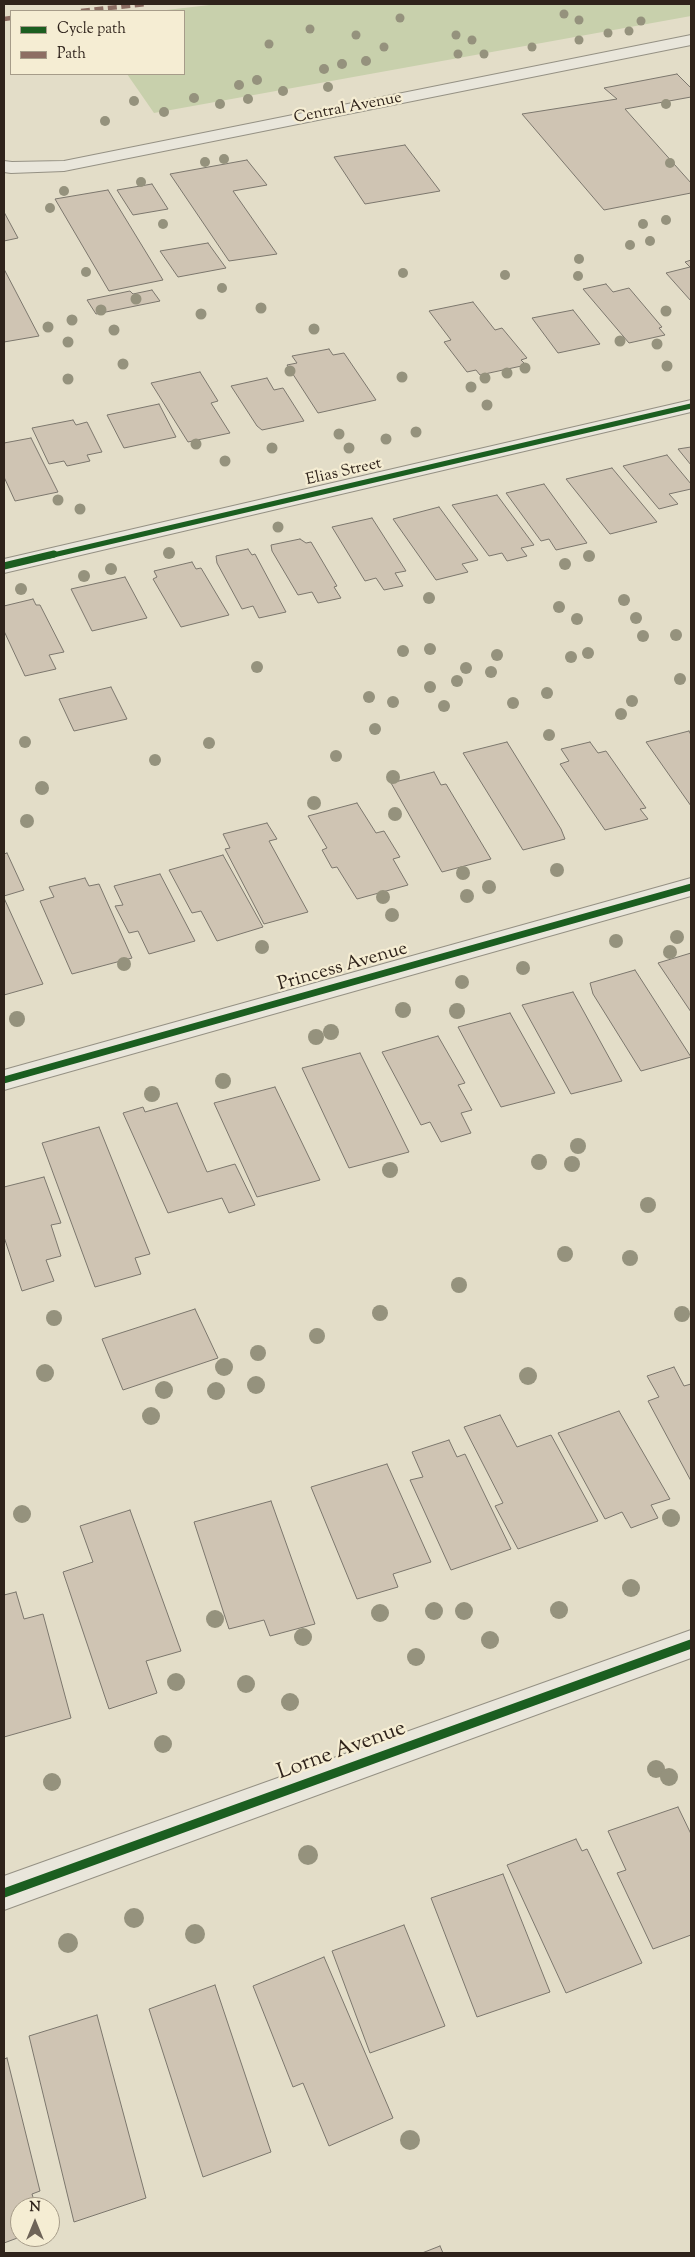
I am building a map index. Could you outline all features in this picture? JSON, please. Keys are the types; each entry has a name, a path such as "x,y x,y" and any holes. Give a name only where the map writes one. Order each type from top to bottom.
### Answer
{"street":[{"name":"Central Avenue","path":"4,166 11,168 64,166 691,40"},
{"name":"Elias Street","path":"4,566 691,406"},
{"name":"Princess Avenue","path":"4,1080 691,887"},
{"name":"Lorne Avenue","path":"4,1893 691,1644"}],"green space":[{"path":"218,4 691,4 691,16 154,113 128,75 185,75 185,10 167,10"}],"building":[{"path":"677,74 691,88 691,97 625,109 691,183 691,193 604,210 522,114 617,99 604,88"},
{"path":"405,145 440,191 365,204 334,157"},
{"path":"247,160 267,185 233,191 277,254 229,261 170,174"},
{"path":"152,184 168,209 133,215 117,190"},
{"path":"108,190 163,280 109,291 55,199"},
{"path":"4,212 18,238 4,241"},
{"path":"208,243 226,268 178,277 160,251"},
{"path":"691,260 691,301 666,273 690,267 685,262"},
{"path":"4,269 39,336 4,342"},
{"path":"606,284 613,292 629,288 662,327 659,328 665,335 629,343 583,289"},
{"path":"152,290 160,301 96,314 87,300 130,291 133,294"},
{"path":"473,302 495,330 502,328 527,358 521,360 526,365 480,375 476,370 467,372 444,342 451,340 429,311"},
{"path":"573,310 600,344 558,353 532,318"},
{"path":"329,349 333,355 344,353 376,400 318,413 287,365 297,363 292,356"},
{"path":"200,372 218,401 211,403 230,433 188,442 151,383"},
{"path":"267,378 274,390 283,388 304,421 262,430 257,426 231,386"},
{"path":"159,404 176,437 124,448 107,415"},
{"path":"73,420 76,425 87,422 102,452 87,455 90,461 67,466 64,461 49,464 32,428"},
{"path":"31,438 58,492 15,501 4,477 4,443"},
{"path":"691,447 691,465 678,449"},
{"path":"667,455 691,484 691,489 669,494 678,504 659,509 623,466"},
{"path":"612,468 657,522 610,534 566,479"},
{"path":"544,484 587,543 556,550 549,539 541,541 506,493"},
{"path":"497,495 534,545 521,548 527,556 507,561 502,553 489,556 452,505"},
{"path":"439,507 478,560 462,564 468,572 436,580 393,519"},
{"path":"372,518 406,571 395,573 403,586 384,590 376,578 365,581 332,527"},
{"path":"300,539 306,543 311,542 337,586 334,587 341,598 318,603 312,592 298,595 272,551 271,545"},
{"path":"248,549 252,555 255,554 286,612 259,618 253,606 242,609 217,563 216,556"},
{"path":"192,562 196,569 201,568 229,615 181,627 153,579 157,577 154,571"},
{"path":"125,577 147,618 92,631 71,589"},
{"path":"33,599 36,605 40,605 64,652 49,655 56,669 25,676 4,631 4,606"},
{"path":"111,687 127,719 74,731 59,699"},
{"path":"689,731 691,735 691,806 646,742"},
{"path":"507,742 561,829 565,839 523,850 463,753"},
{"path":"590,742 598,753 606,751 646,808 640,809 648,819 605,830 560,764 569,761 561,749"},
{"path":"434,772 441,785 446,784 491,859 442,872 391,783"},
{"path":"357,803 376,833 384,831 400,857 393,859 408,885 357,899 337,867 332,868 322,850 327,848 308,816"},
{"path":"267,823 277,839 269,841 308,912 264,924 225,849 230,848 223,834"},
{"path":"7,853 24,890 4,896 4,854"},
{"path":"223,855 263,927 217,941 201,911 192,913 169,870"},
{"path":"160,874 195,941 149,954 138,931 129,933 115,906 123,905 114,886"},
{"path":"85,878 89,886 99,884 132,958 72,974 40,901 54,897 49,887"},
{"path":"4,898 43,984 4,995"},
{"path":"691,953 691,1012 658,963"},
{"path":"635,970 691,1057 641,1071 593,994 590,983"},
{"path":"573,992 622,1081 571,1094 522,1005"},
{"path":"510,1013 555,1093 501,1107 458,1027"},
{"path":"438,1036 465,1083 458,1085 472,1110 461,1113 471,1133 441,1142 430,1122 421,1125 382,1052"},
{"path":"360,1053 409,1152 349,1168 302,1068"},
{"path":"275,1087 320,1180 257,1197 214,1103"},
{"path":"177,1103 207,1172 235,1164 255,1205 229,1213 222,1198 168,1213 123,1113 143,1107 145,1112"},
{"path":"99,1127 150,1254 135,1258 141,1274 95,1287 42,1143"},
{"path":"44,1177 61,1223 51,1225 61,1256 46,1260 54,1281 22,1291 4,1237 4,1187"},
{"path":"195,1309 218,1358 123,1390 102,1339"},
{"path":"674,1367 684,1386 691,1384 691,1481 648,1401 659,1397 647,1376"},
{"path":"619,1411 670,1499 651,1505 658,1518 631,1528 622,1512 605,1519 558,1433"},
{"path":"500,1415 517,1447 551,1435 598,1521 518,1549 495,1506 503,1503 464,1427"},
{"path":"449,1440 457,1457 465,1454 511,1549 451,1570 410,1480 423,1477 412,1452"},
{"path":"387,1464 431,1562 393,1574 398,1587 357,1599 311,1487"},
{"path":"271,1501 315,1624 270,1636 264,1620 229,1629 194,1522"},
{"path":"130,1510 181,1651 146,1661 157,1693 109,1709 63,1572 93,1562 80,1526"},
{"path":"16,1592 24,1619 43,1614 71,1718 4,1737 4,1595"},
{"path":"678,1807 691,1834 691,1935 653,1949 617,1873 626,1870 608,1831"},
{"path":"576,1839 582,1851 587,1849 642,1963 566,1993 507,1865"},
{"path":"503,1874 550,1992 477,2017 431,1898"},
{"path":"404,1925 445,2026 370,2053 332,1951"},
{"path":"324,1957 393,2118 329,2146 303,2083 293,2087 253,1986"},
{"path":"215,1985 271,2152 203,2177 149,2009"},
{"path":"97,2015 146,2198 74,2222 29,2036"},
{"path":"7,2058 40,2191 32,2194 33,2197 10,2197 10,2241 4,2243 4,2059"},
{"path":"440,2246 443,2253 422,2253"}],"marked path":[{"path":"90,10 146,4"},
{"path":"4,19 10,18"}],"cycle path":[{"path":"4,566 691,406"},
{"path":"4,1080 691,887"},
{"path":"4,1893 691,1644"}]}
